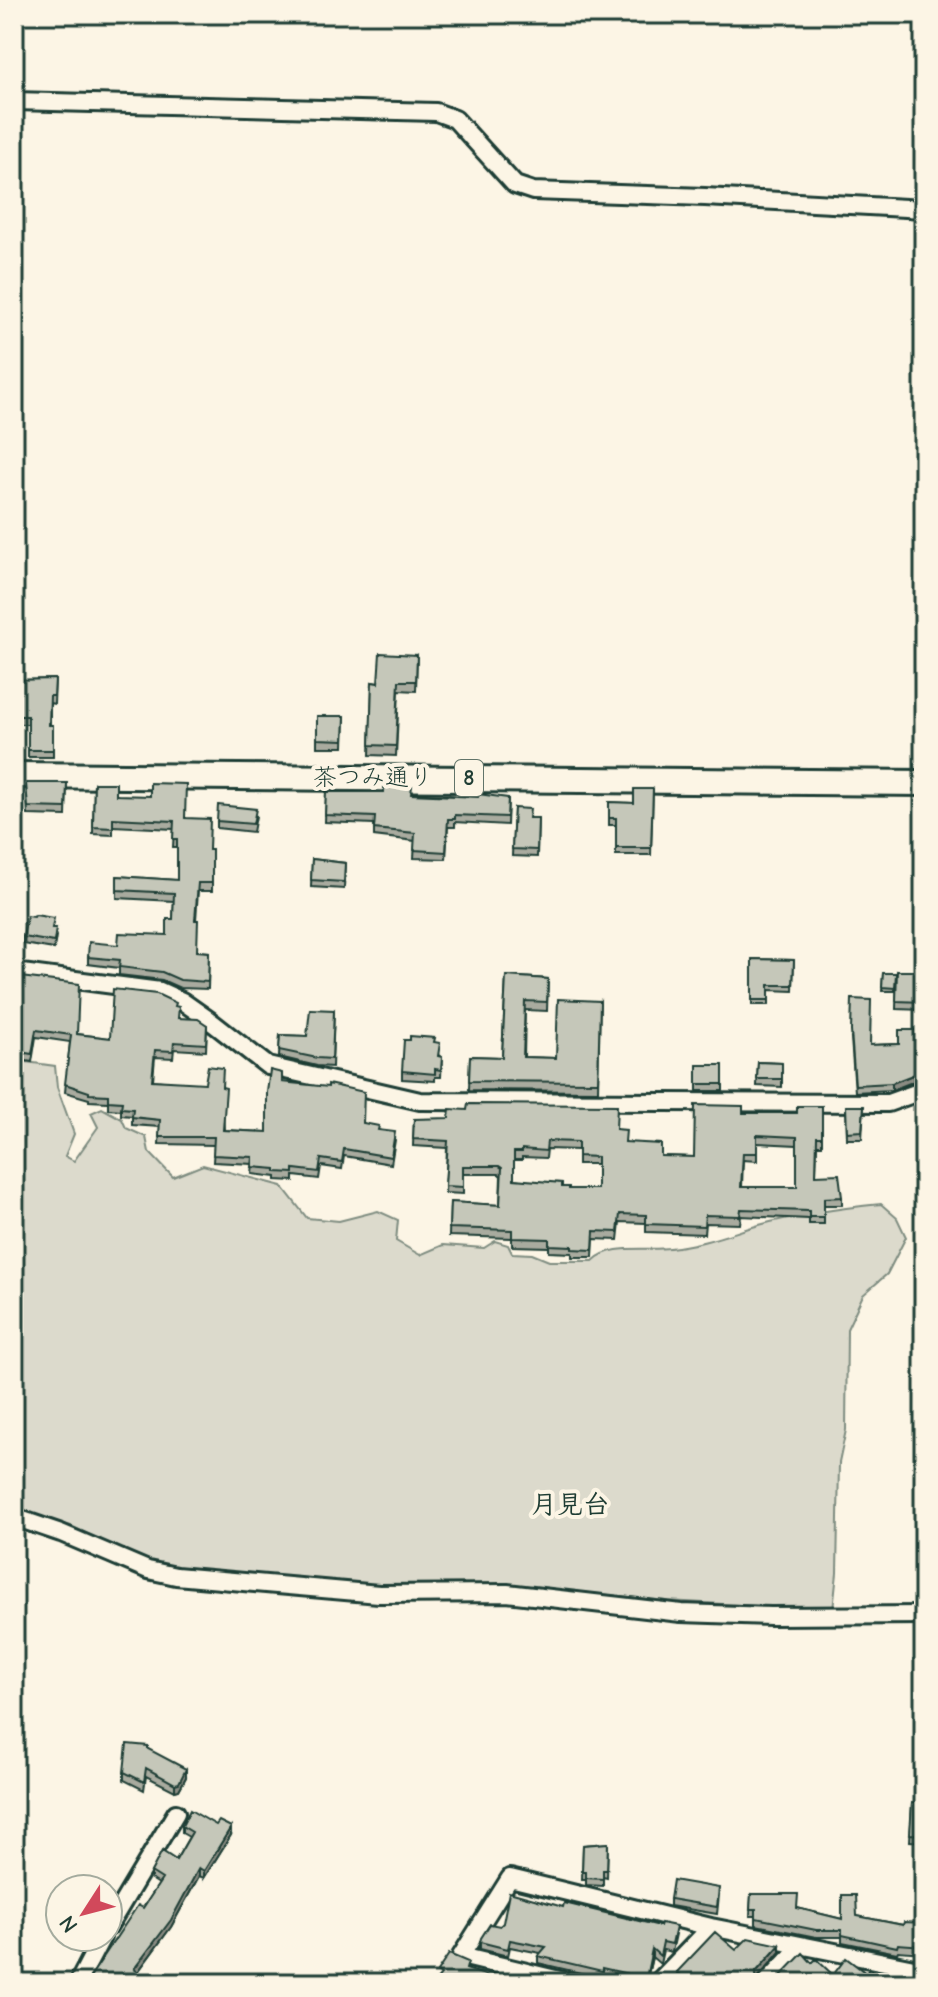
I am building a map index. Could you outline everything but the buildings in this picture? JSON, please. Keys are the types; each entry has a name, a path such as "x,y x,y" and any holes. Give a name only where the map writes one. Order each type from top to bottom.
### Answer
{"main road":[{"name":"茶つみ通り","path":"14,775 924,783"}],"street":[{"path":"14,101 436,112 455,119 515,185 533,191 924,209"},
{"path":"14,972 160,991 182,1001 268,1066 420,1101 888,1103 924,1090"},
{"path":"14,1517 61,1533 148,1570 176,1576 379,1594 507,1593 681,1613 924,1615"},
{"path":"124,1900 176,1813"},
{"path":"572,1983 461,1956 510,1878 711,1927 924,1970"},
{"path":"657,1983 711,1927"},
{"path":"766,1983 801,1946"},
{"path":"78,1983 94,1953"}],"shaded area":[{"path":"19,1061 55,1066 57,1087 74,1134 65,1156 74,1161 98,1127 91,1113 102,1108 122,1119 126,1128 146,1137 149,1152 173,1177 203,1165 282,1186 307,1218 339,1221 378,1211 398,1220 396,1241 420,1255 443,1245 484,1248 495,1241 508,1245 512,1253 532,1254 549,1261 593,1261 600,1255 618,1250 681,1247 790,1218 881,1204 897,1218 906,1237 887,1274 863,1295 847,1329 846,1430 839,1463 837,1573 833,1610 667,1601 504,1584 379,1588 152,1565 71,1526 14,1509 14,1066"}],"district":[{"name":"月見台","path":"570,1505"}]}
